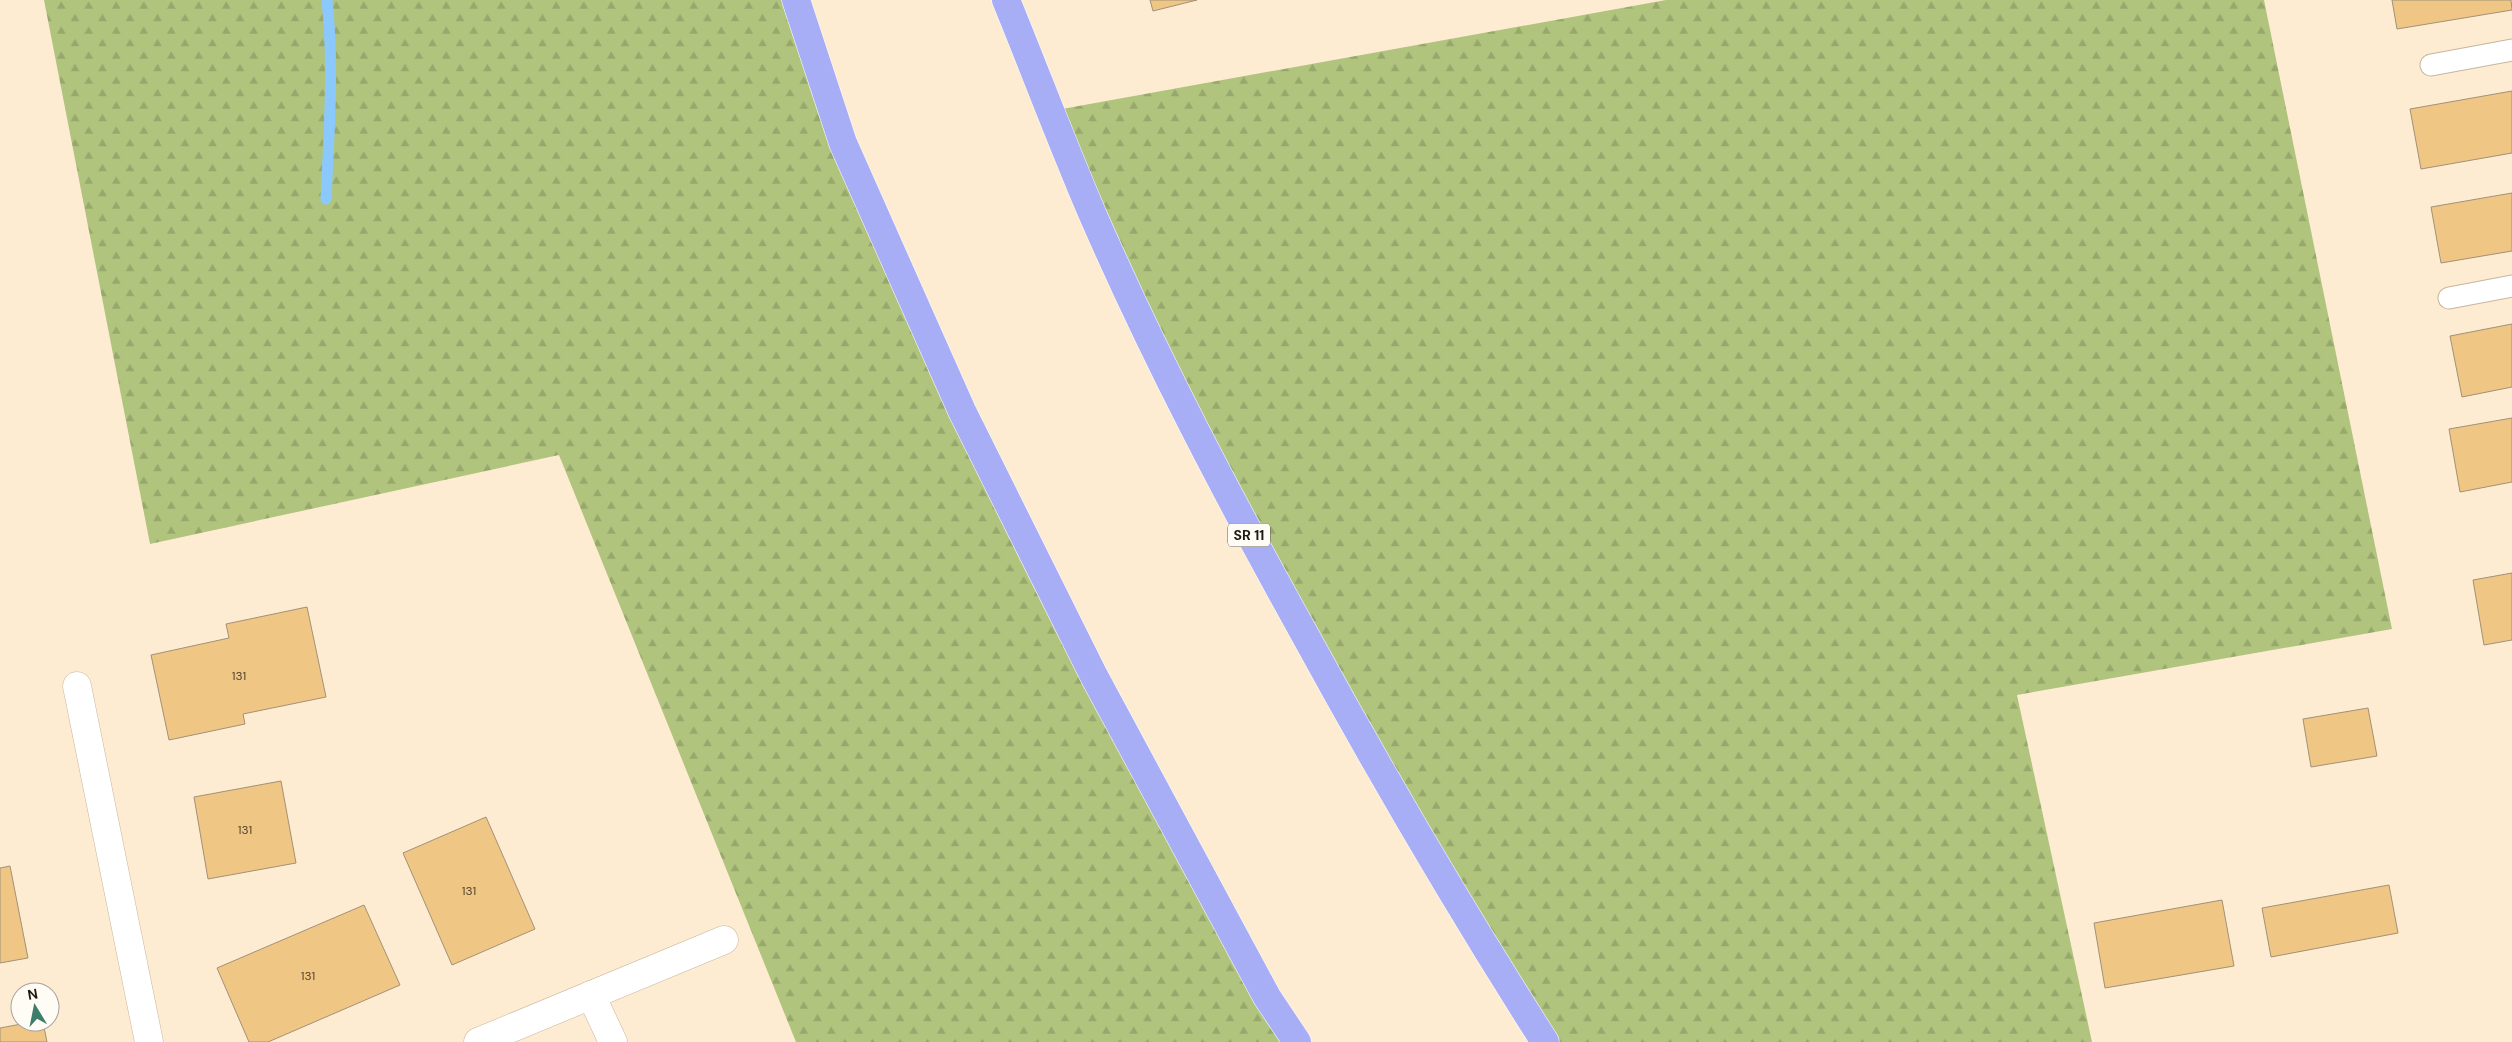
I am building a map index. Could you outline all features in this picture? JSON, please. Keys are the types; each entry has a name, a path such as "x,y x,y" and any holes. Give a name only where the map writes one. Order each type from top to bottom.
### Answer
{"highway":[{"path":"796,0 844,144 962,410 1094,676 1267,997 1297,1042"},
{"name":"SR 11","path":"1006,0 1093,214 1162,362 1251,539 1390,791 1491,959 1545,1042"},
{"path":"1267,997 1280,1042"}],"street":[{"path":"77,686 149,1042"},
{"path":"478,1042 724,940"},
{"path":"591,995 613,1042"}],"lane":[{"path":"2431,65 2512,50"},
{"path":"2448,298 2512,286"}],"green space":[{"path":"44,0 796,0 843,143 1267,997 1280,1042 796,1042 559,455 150,544"},
{"path":"1666,0 2264,0 2392,629 2017,695 2092,1042 1545,1042 1390,791 1051,111"}],"building":[{"path":"1150,0 1197,0 1153,11"},
{"path":"2392,0 2511,0 2512,10 2397,29"},
{"path":"2512,91 2512,153 2421,169 2410,109"},
{"path":"2512,193 2512,251 2441,263 2431,207"},
{"path":"2512,324 2512,387 2462,397 2450,336"},
{"path":"2512,418 2512,482 2460,492 2449,429"},
{"path":"2512,573 2512,640 2484,645 2473,580"},
{"path":"307,607 326,697 243,714 245,724 169,740 151,655 229,638 226,624"},
{"path":"2368,708 2377,756 2311,767 2303,719"},
{"path":"281,781 296,863 208,879 194,797"},
{"path":"486,817 535,929 452,965 403,853"},
{"path":"10,866 28,958 0,963 0,868"},
{"path":"2389,885 2398,933 2271,957 2262,908"},
{"path":"2222,900 2234,966 2105,988 2094,923"},
{"path":"364,905 400,985 268,1042 249,1042 217,968"},
{"path":"10,1026 10,1032 45,1032 47,1042 0,1042 0,1028"}],"waterway":[{"path":"326,199 331,75 327,0"}]}
